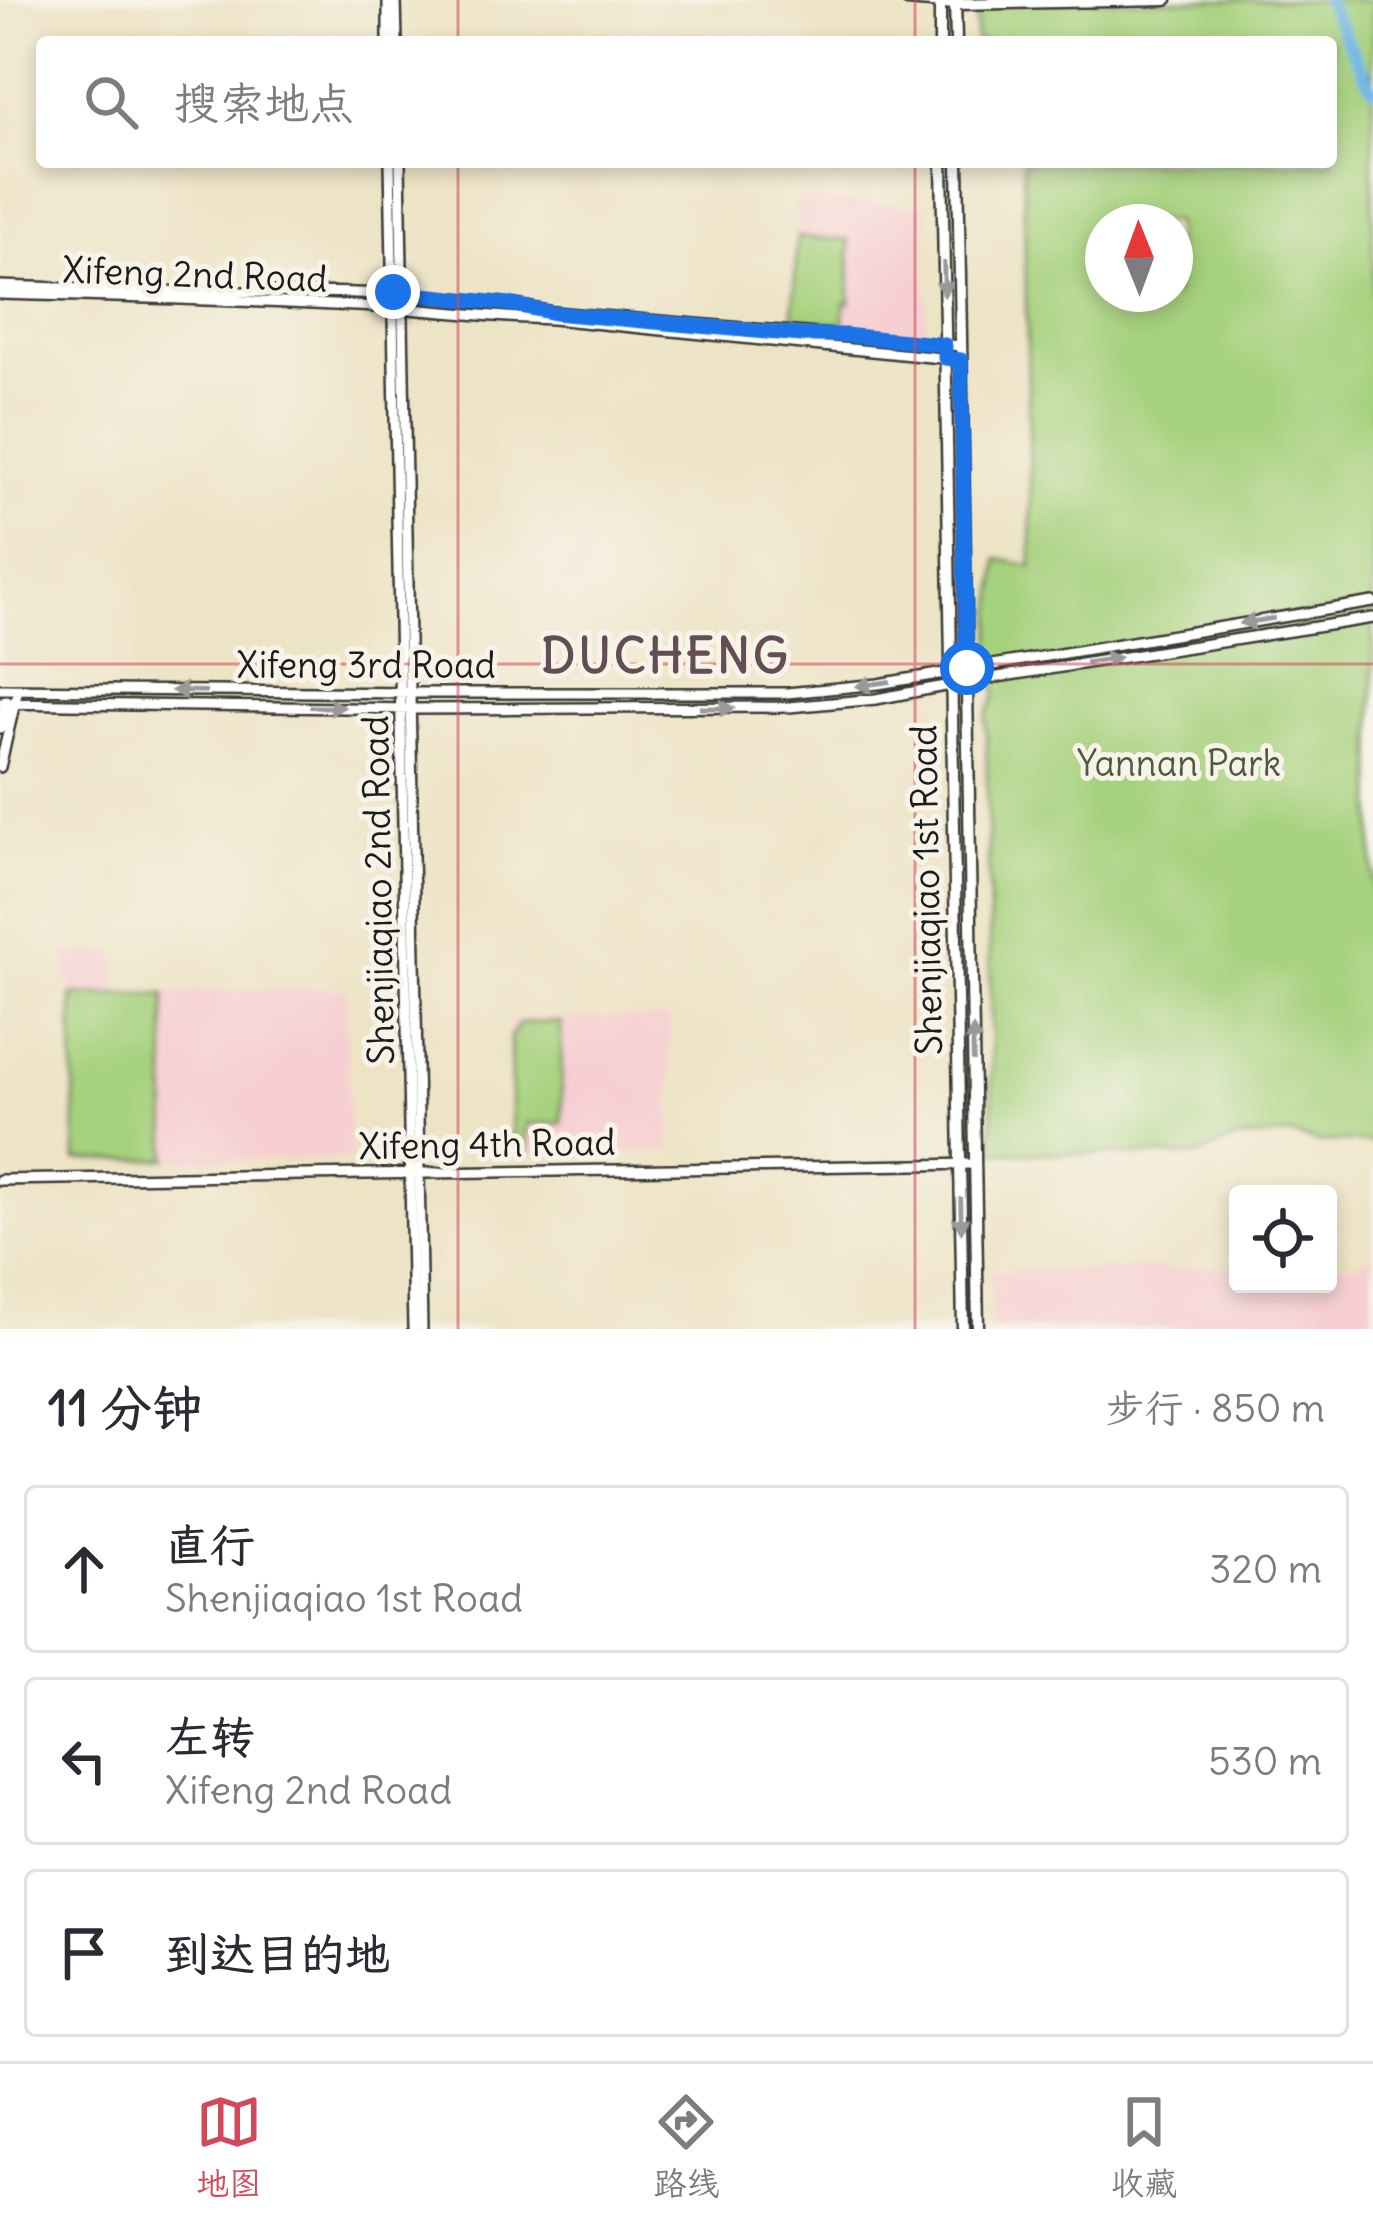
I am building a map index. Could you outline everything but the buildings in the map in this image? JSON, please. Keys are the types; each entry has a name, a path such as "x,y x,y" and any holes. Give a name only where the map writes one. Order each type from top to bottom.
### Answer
{"main road":[{"path":"907,0 1166,0"},
{"path":"940,2 940,36"},
{"path":"955,2 956,36"},
{"name":"Shenjiaqiao 1st Road","path":"942,168 978,1329"},
{"name":"Shenjiaqiao 1st Road","path":"958,168 967,668 956,679 963,1329"}],"street":[{"path":"392,0 393,36"},
{"name":"Shenjiaqiao 2nd Road","path":"390,168 398,293"},
{"name":"Shenjiaqiao 2nd Road","path":"400,168 398,308 417,1329"},
{"name":"Xifeng 2nd Road","path":"0,290 398,293 554,313 844,335 945,352"},
{"name":"Xifeng 2nd Road","path":"0,290 398,308 961,353"},
{"path":"967,668 1373,602"},
{"name":"Xifeng 3rd Road","path":"9,689 787,693 956,679 1373,618"},
{"name":"Xifeng 3rd Road","path":"7,703 789,707 876,699 956,679"},
{"path":"0,767 9,689"},
{"path":"0,728 7,703"},
{"name":"Xifeng 4th Road","path":"0,1180 975,1164"}],"shaded area":[{"path":"797,199 925,206 926,335 791,319"},
{"path":"116,952 117,993 345,988 350,1159 73,1161 72,982 67,978 67,953"},
{"path":"670,1017 671,1151 511,1154 508,1020"},
{"path":"1373,1254 1373,1329 991,1329 990,1271 1229,1267 1229,1293 1337,1293 1337,1265 1356,1264"}],"green space":[{"name":"Yannan Park","path":"977,0 1373,0 1373,1142 1318,1142 1292,1135 1236,1139 1198,1156 993,1152 986,717 996,696 991,646 998,559 1032,566 1023,168 1337,168 1337,36 976,36"},
{"path":"797,237 849,240 850,303 844,303 844,324 793,318"},
{"path":"165,994 167,1159 76,1160 72,995"},
{"path":"561,1022 562,1123 527,1124 527,1153 512,1153 510,1037 520,1023"}],"waterway":[{"path":"1326,0 1373,89"}],"district":[{"name":"DUCHENG","path":"666,656"}],"route":[{"path":"393,292 554,313 945,345 945,358 961,360 967,668"}]}
